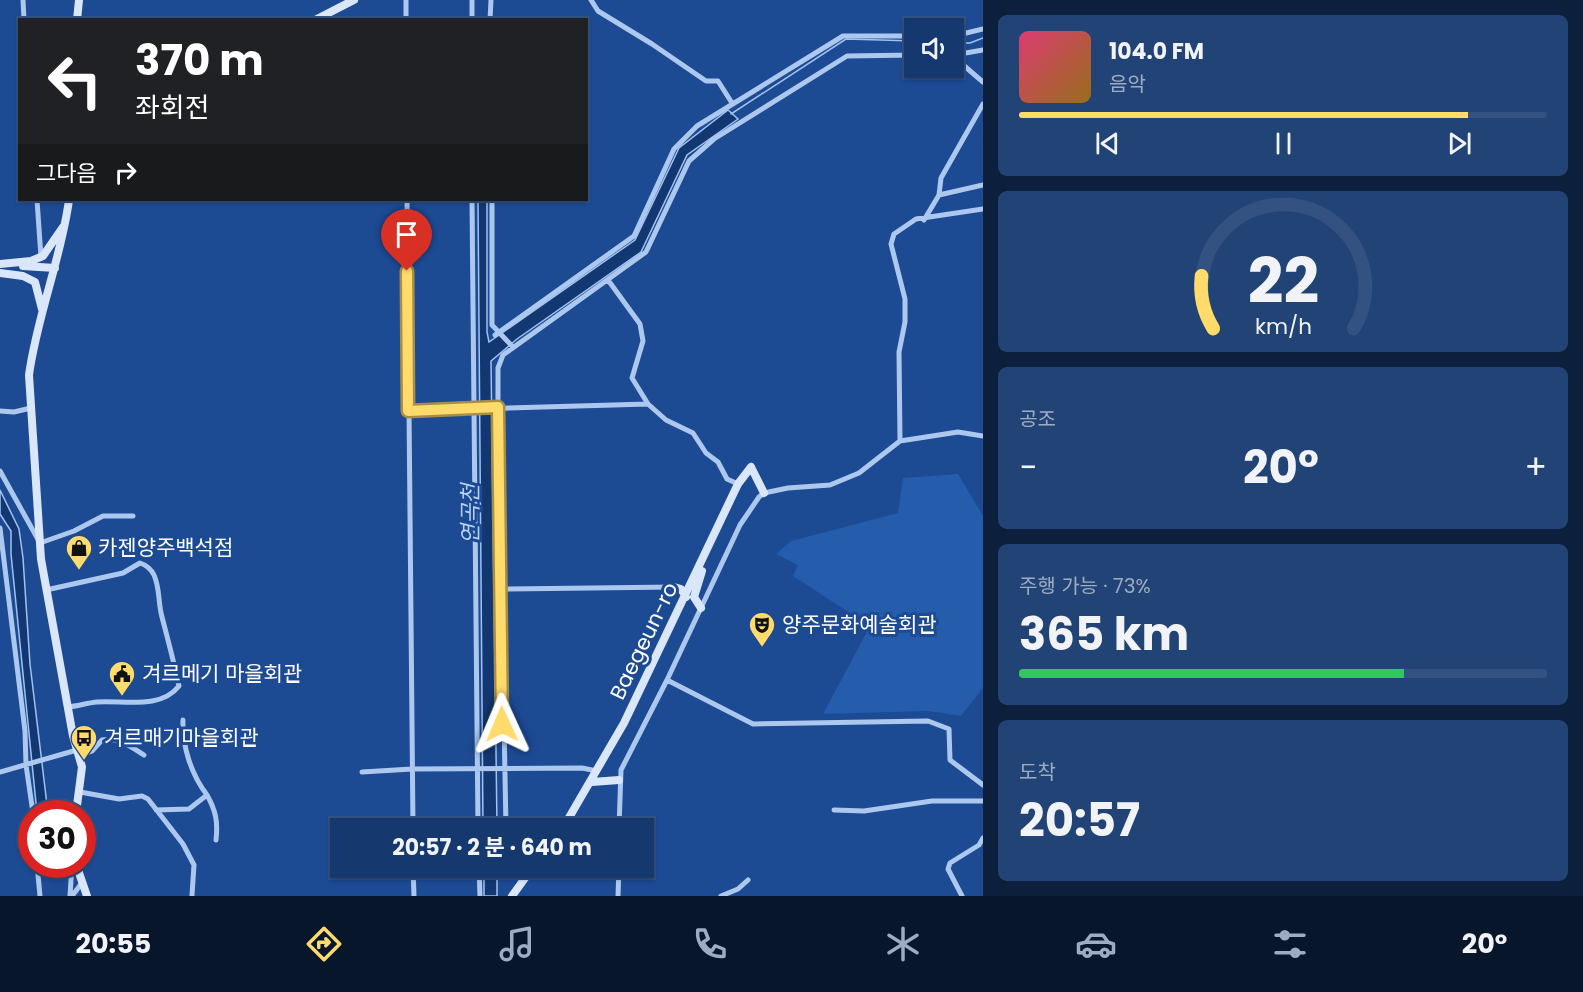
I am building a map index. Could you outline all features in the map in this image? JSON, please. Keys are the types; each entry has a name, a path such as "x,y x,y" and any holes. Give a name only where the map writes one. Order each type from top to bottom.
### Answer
{"main road":[{"path":"77,18 79,0"},
{"path":"319,18 354,0"},
{"path":"69,201 55,268 31,357 31,408 36,449 40,543 46,590 82,771 78,800"},
{"path":"0,265 31,261 41,257 49,250 64,226"},
{"path":"0,265 55,268"},
{"path":"0,273 29,278 35,282 43,314"},
{"name":"Baegeun-ro","path":"569,818 624,723 738,484 750,467 764,493"},
{"path":"701,608 694,597 710,544"},
{"path":"674,587 681,589 685,599 701,608"},
{"path":"592,782 619,780"},
{"path":"79,878 87,896"},
{"path":"514,896 525,878"}],"street":[{"path":"23,0 24,18"},
{"path":"406,0 406,18"},
{"path":"471,0 472,18"},
{"path":"490,18 491,0"},
{"path":"591,0 598,11 706,81 718,81 732,103"},
{"path":"964,34 983,30"},
{"path":"497,333 634,236 674,149 697,126 843,36 904,36"},
{"path":"964,54 983,50"},
{"path":"505,818 498,407 498,369 503,355 646,252 689,161 714,139 847,56 904,55"},
{"path":"964,64 983,82"},
{"path":"924,220 939,195 941,178 983,104"},
{"path":"939,195 983,185"},
{"path":"37,201 41,257"},
{"path":"407,201 413,818"},
{"path":"472,201 478,818"},
{"path":"492,201 492,325 497,333 513,347"},
{"path":"900,441 899,352 905,322 905,299 891,244 894,234 916,219 924,220 983,209"},
{"path":"608,280 640,324 643,341 633,378 648,404 666,420 693,433 706,453 718,462 727,479 738,484"},
{"path":"408,411 648,404"},
{"path":"0,411 15,412 31,408"},
{"path":"619,818 619,780 629,751 667,680 740,525 764,493 830,485 859,472 900,441 958,432 983,436"},
{"path":"0,471 40,543 79,529 103,516 133,516"},
{"path":"0,528 26,732 26,765 31,800"},
{"path":"46,590 123,573 140,563 146,565 153,573 158,588 162,617 179,686 172,695 148,702 95,702 68,707"},
{"path":"501,589 674,587"},
{"path":"667,680 753,724 928,721 944,725 949,729 950,760 983,785"},
{"path":"183,720 182,736 187,753 200,786 216,812 218,822 216,840"},
{"path":"0,772 92,751 102,740 113,738 126,743 144,755"},
{"path":"362,772 412,769 582,768 597,771"},
{"path":"80,792 119,799 142,796 183,844 194,865 192,895"},
{"path":"156,810 189,809 207,795"},
{"path":"834,810 864,811 932,801 983,801"},
{"path":"962,896 948,869 950,863 979,845 983,838"},
{"path":"38,878 40,896"},
{"path":"71,896 73,878"},
{"path":"413,878 414,896"},
{"path":"479,878 480,896"},
{"path":"618,896 619,878"},
{"path":"722,896 738,889 748,880"},
{"path":"71,896 81,884"}],"shaded area":[{"path":"728,110 738,119 687,155 641,252 517,339 491,361 497,818 483,818 478,201 487,201 487,332 489,342 635,240 679,148"},
{"path":"958,474 983,516 983,688 961,716 929,711 823,714 870,626 793,576 798,565 776,554 791,541 898,513 903,478"},
{"path":"0,490 19,529 30,664 46,800 36,800 11,554 11,531 0,514"},
{"path":"484,878 497,878 497,896 484,896"}],"waterway":[{"path":"964,43 983,38"},
{"path":"731,114 846,39 904,41"}],"place":[{"name":"카젠양주백석점","path":"79,571"},
{"name":"양주문화예술회관","path":"762,648"},
{"name":"겨르메기 마을회관","path":"122,697"},
{"name":"겨르매기마을회관","path":"84,761"}],"route":[{"path":"407,271 408,411 498,407 502,724"}],"water label":[{"name":"연곡천","path":"470,514"}]}
